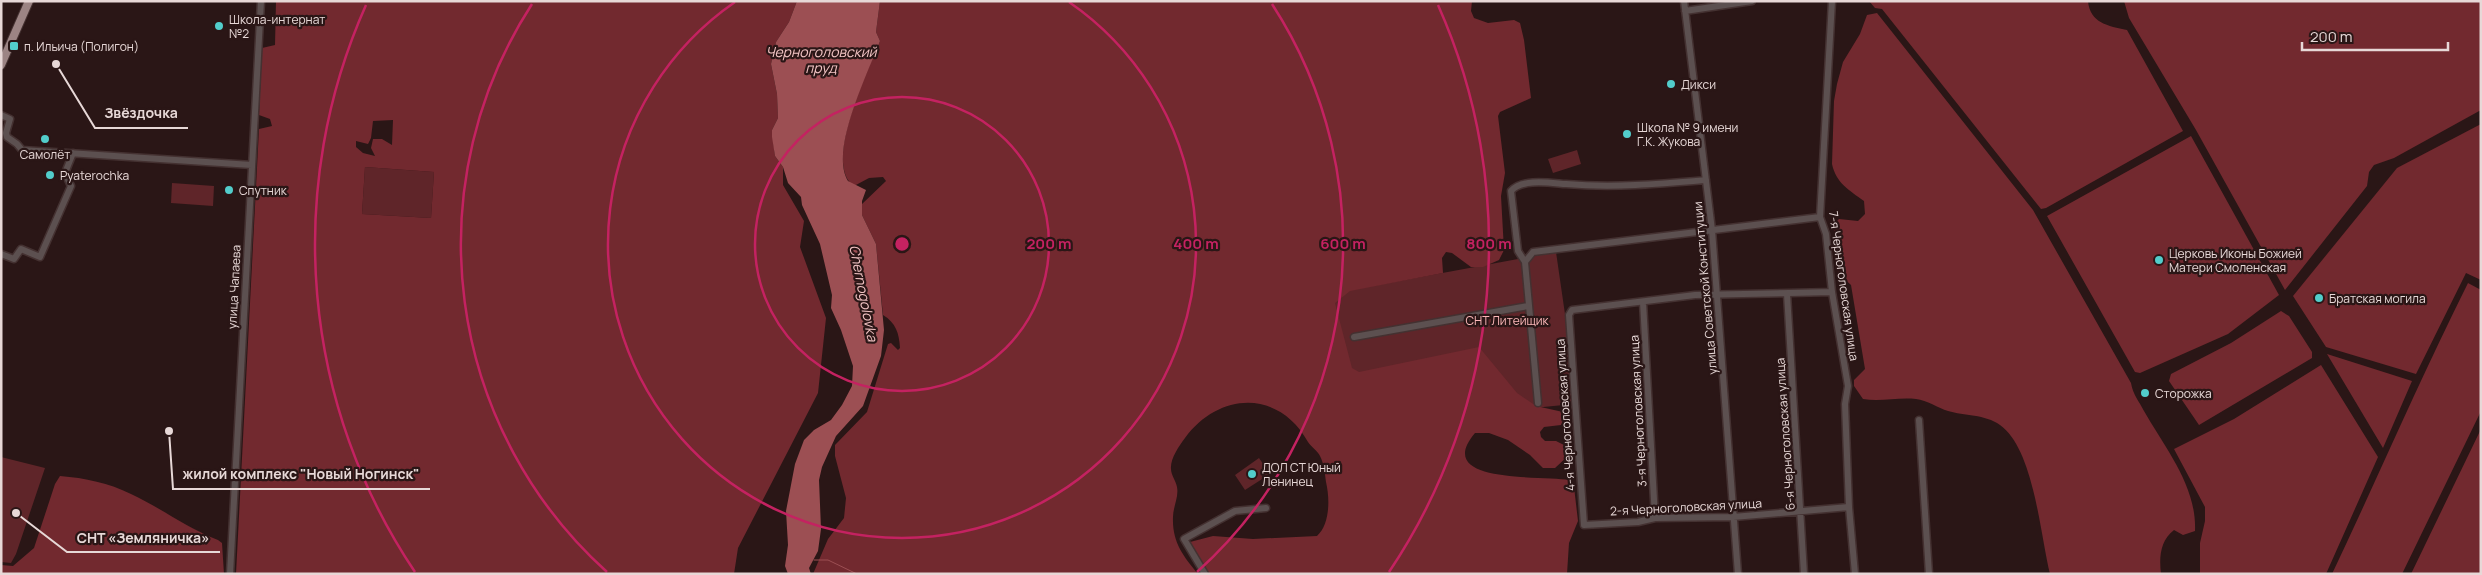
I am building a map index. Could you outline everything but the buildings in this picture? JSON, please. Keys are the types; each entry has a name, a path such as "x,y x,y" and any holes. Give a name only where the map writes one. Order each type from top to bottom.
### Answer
{"main road":[{"path":"1,65 29,1"}],"street":[{"name":"улица Чапаева","path":"230,574 261,1"},
{"name":"улица Советской Конституции","path":"1684,1 1712,230 1738,574"},
{"path":"1685,11 1752,1"},
{"name":"7-я Черноголовская улица","path":"1832,1 1820,217 1826,234 1832,292 1848,386 1845,404 1849,507 1856,574"},
{"path":"4,116 10,119 6,137 17,144 22,150 252,165"},
{"path":"1,254 14,259 21,249 40,257 71,186 65,173 73,153"},
{"path":"1538,403 1525,262 1518,251 1510,194 1515,186 1548,183 1611,186 1648,185 1706,180"},
{"path":"1525,262 1533,252 1820,217"},
{"path":"1644,302 1718,295 1832,292"},
{"name":"6-я Черноголовская улица","path":"1787,294 1804,574"},
{"name":"4-я Черноголовская улица","path":"1584,524 1569,315 1576,308 1644,302"},
{"name":"3-я Черноголовская улица","path":"1644,302 1655,518"},
{"path":"1354,337 1528,306"},
{"path":"1919,420 1929,574"},
{"name":"2-я Черноголовская улица","path":"1584,524 1638,522 1655,518 1733,517 1849,507"},
{"path":"1205,574 1184,539 1235,511 1266,508"}],"green space":[{"path":"1577,150 1581,164 1553,173 1548,159"},
{"path":"365,167 434,172 431,218 362,214"},
{"path":"172,183 214,186 213,206 171,203"},
{"name":"СНТ Литейщик","path":"1556,252 1566,321 1574,404 1533,408 1352,376 1329,294"},
{"path":"1,457 45,468 16,554 11,563 1,562"},
{"name":"ДОЛ СТ Юный Ленинец","path":"1259,458 1270,474 1245,490 1235,475"}],"shaded area":[{"path":"276,1 797,1 789,22 776,42 771,64 777,94 778,118 772,130 775,156 783,167 783,185 804,221 800,247 826,318 818,393 738,548 734,574 236,574 259,129 272,126 270,119 259,115 262,48 275,45","holes":["393,120 392,145 382,139 373,139 371,148 375,156 363,153 356,147 356,141 368,144 371,138 373,121","365,167 434,172 431,218 362,214"]},
{"path":"880,1 1472,1 1471,11 1474,18 1488,23 1514,20 1520,23 1531,98 1500,112 1498,116 1505,173 1501,196 1504,250 1499,260 1483,267 1471,267 1452,253 1446,252 1442,258 1443,273 1350,291 1335,303 1352,368 1359,372 1479,347 1517,393 1536,406 1563,412 1565,418 1561,425 1544,427 1540,432 1541,437 1545,441 1556,441 1566,446 1568,456 1555,468 1543,468 1530,455 1508,440 1489,433 1475,433 1465,450 1468,462 1479,469 1496,474 1569,480 1574,487 1578,521 1569,543 1567,574 1209,574 1190,542 1213,536 1253,539 1317,536 1327,518 1327,489 1319,454 1309,444 1296,425 1281,413 1265,405 1248,403 1231,405 1214,412 1199,423 1183,441 1172,461 1171,471 1177,491 1173,513 1174,534 1183,555 1198,574 813,574 828,539 844,518 846,498 835,456 835,445 867,412 888,344 891,343 898,350 900,348 896,329 891,321 883,315 876,244 862,215 862,204 886,181 883,177 869,178 854,186 845,175 843,158 850,116 880,41 876,32"},
{"path":"1869,1 2088,1 2089,8 2096,19 2107,25 2127,30 2183,131 2046,208 2041,209 1882,9 1875,8"},
{"path":"2124,1 2481,1 2481,110 2394,158 2374,165 2369,172 2367,186 2285,290 2196,130 2129,18"},
{"path":"1877,13 2033,210 2131,383 2136,398 2178,468 2191,498 2195,531 2183,535 2174,530 2169,534 2163,544 2160,562 2161,574 2050,574 2028,472 2021,453 2012,437 2000,425 1981,417 1954,413 1920,400 1863,399 1854,386 1854,380 1865,369 1851,285 1838,273 1834,224 1839,219 1858,221 1865,214 1864,201 1840,181 1832,164 1834,101 1843,62 1860,34 1867,15"},
{"path":"2481,124 2481,280 2466,273 2416,374 2326,347 2293,296 2397,168"},
{"path":"2191,136 2279,295 2228,334 2140,373 2135,372 2047,216"},
{"path":"2468,283 2481,290 2481,411 2402,574 2332,574 2433,355"},
{"path":"2281,311 2289,316 2312,352 2312,358 2199,425 2169,381 2171,374 2231,343"},
{"path":"2327,354 2412,381 2383,448"},
{"path":"2321,365 2378,457 2326,574 2200,574 2200,543 2205,521 2205,507 2174,449 2234,419"},
{"path":"2481,429 2481,574 2411,574"},
{"path":"60,476 97,482 123,490 218,540 222,543 224,574 1,574 1,565 13,566 34,548 55,484"}],"water":[{"name":"Черноголовский пруд","path":"797,1 880,1 876,32 880,41 852,112 843,151 843,168 848,181 866,190 862,201 862,215 876,244 884,330 881,356 863,406 836,436 822,467 819,480 821,529 818,551 809,568 811,574 788,574 785,566 788,545 786,511 795,464 804,440 814,430 831,420 842,405 852,386 853,366 841,330 831,308 832,295 820,244 802,205 801,197 788,183 783,167 775,156 772,137 772,130 778,118 777,94 771,64 776,42 789,22"}],"waterway":[{"path":"814,560 828,560 857,574"}],"place":[{"name":"Школа-интернат №2","path":"219,26"},
{"name":"п. Ильича (Полигон)","path":"14,46"},
{"name":"Звёздочка","path":"56,64"},
{"name":"Дикси","path":"1671,84"},
{"name":"Школа № 9 имени Г.К. Жукова","path":"1627,134"},
{"name":"Самолёт","path":"45,139"},
{"name":"Pyaterochka","path":"50,175"},
{"name":"Спутник","path":"229,190"},
{"name":"Церковь Иконы Божией Матери Смоленская","path":"2159,260"},
{"name":"Братская могила","path":"2319,298"},
{"name":"Сторожка","path":"2145,393"},
{"name":"жилой комплекс \"Новый Ногинск\"","path":"169,431"},
{"name":"ДОЛ СТ Юный Ленинец","path":"1252,474"},
{"name":"СНТ «Земляничка»","path":"16,513"}],"water label":[{"name":"Chernogolovka","path":"864,293"}]}
